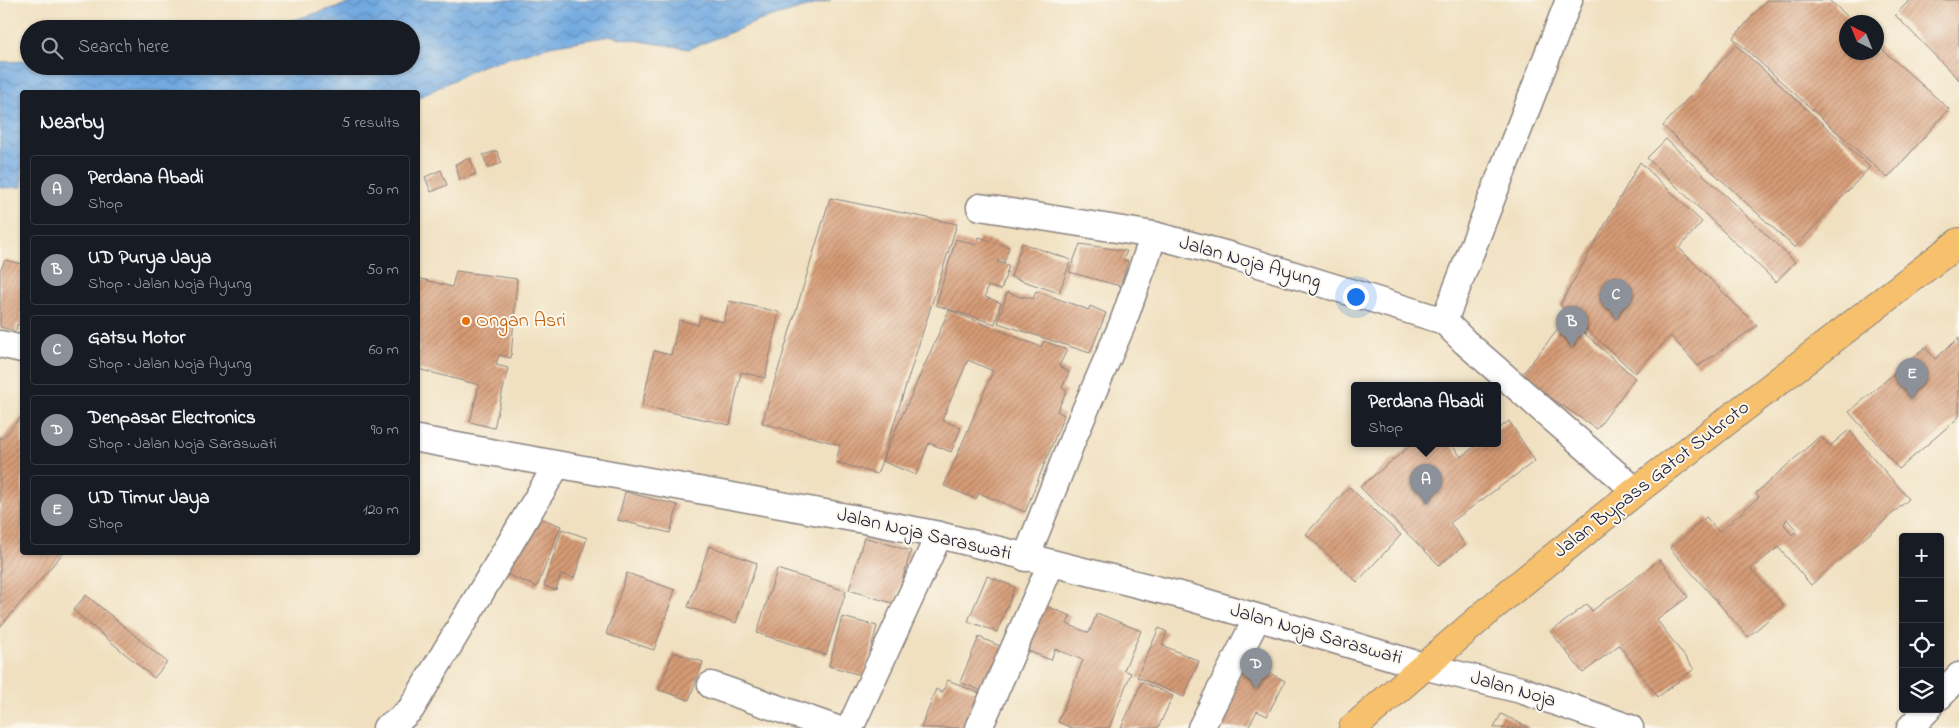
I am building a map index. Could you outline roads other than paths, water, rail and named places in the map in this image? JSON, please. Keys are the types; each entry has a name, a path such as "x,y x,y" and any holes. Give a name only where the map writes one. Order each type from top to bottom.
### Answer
{"highway":[{"name":"Jalan Bypass Gatot Subroto","path":"1353,728 1509,593 1636,491 1959,242"}],"street":[{"path":"1444,321 1569,0"},
{"name":"Jalan Noja Ayung","path":"980,207 1154,235 1236,257 1444,321 1465,342 1636,491"},
{"name":"Jalan Noja Ayung","path":"1026,558 1074,436 1122,325 1154,235"},
{"path":"0,344 20,349"},
{"name":"Jalan Noja Saraswati","path":"420,439 939,535 1026,558 1146,586 1423,666"},
{"path":"386,728 411,709 557,465"},
{"path":"850,728 939,535"},
{"path":"979,728 1051,564"},
{"path":"1201,728 1257,618"},
{"name":"Jalan Noja","path":"1423,666 1522,690 1630,728"},
{"path":"1944,692 1959,676"},
{"path":"711,685 834,728"},
{"path":"1910,728 1924,713"}],"water":[{"path":"361,0 831,0 759,21 689,49 610,36 550,46 481,66 420,97 420,90 20,90 20,187 0,188 0,62 20,61 20,75 420,75 420,20 293,20"}],"place":[{"name":"Gatsu Motor","path":"1616,320"},
{"name":"Ongan Asri","path":"466,321"},
{"name":"UD Purya Jaya","path":"1572,347"},
{"name":"UD Timur Jaya","path":"1912,399"},
{"name":"Perdana Abadi","path":"1426,505"},
{"name":"Denpasar Electronics","path":"1256,689"}]}
